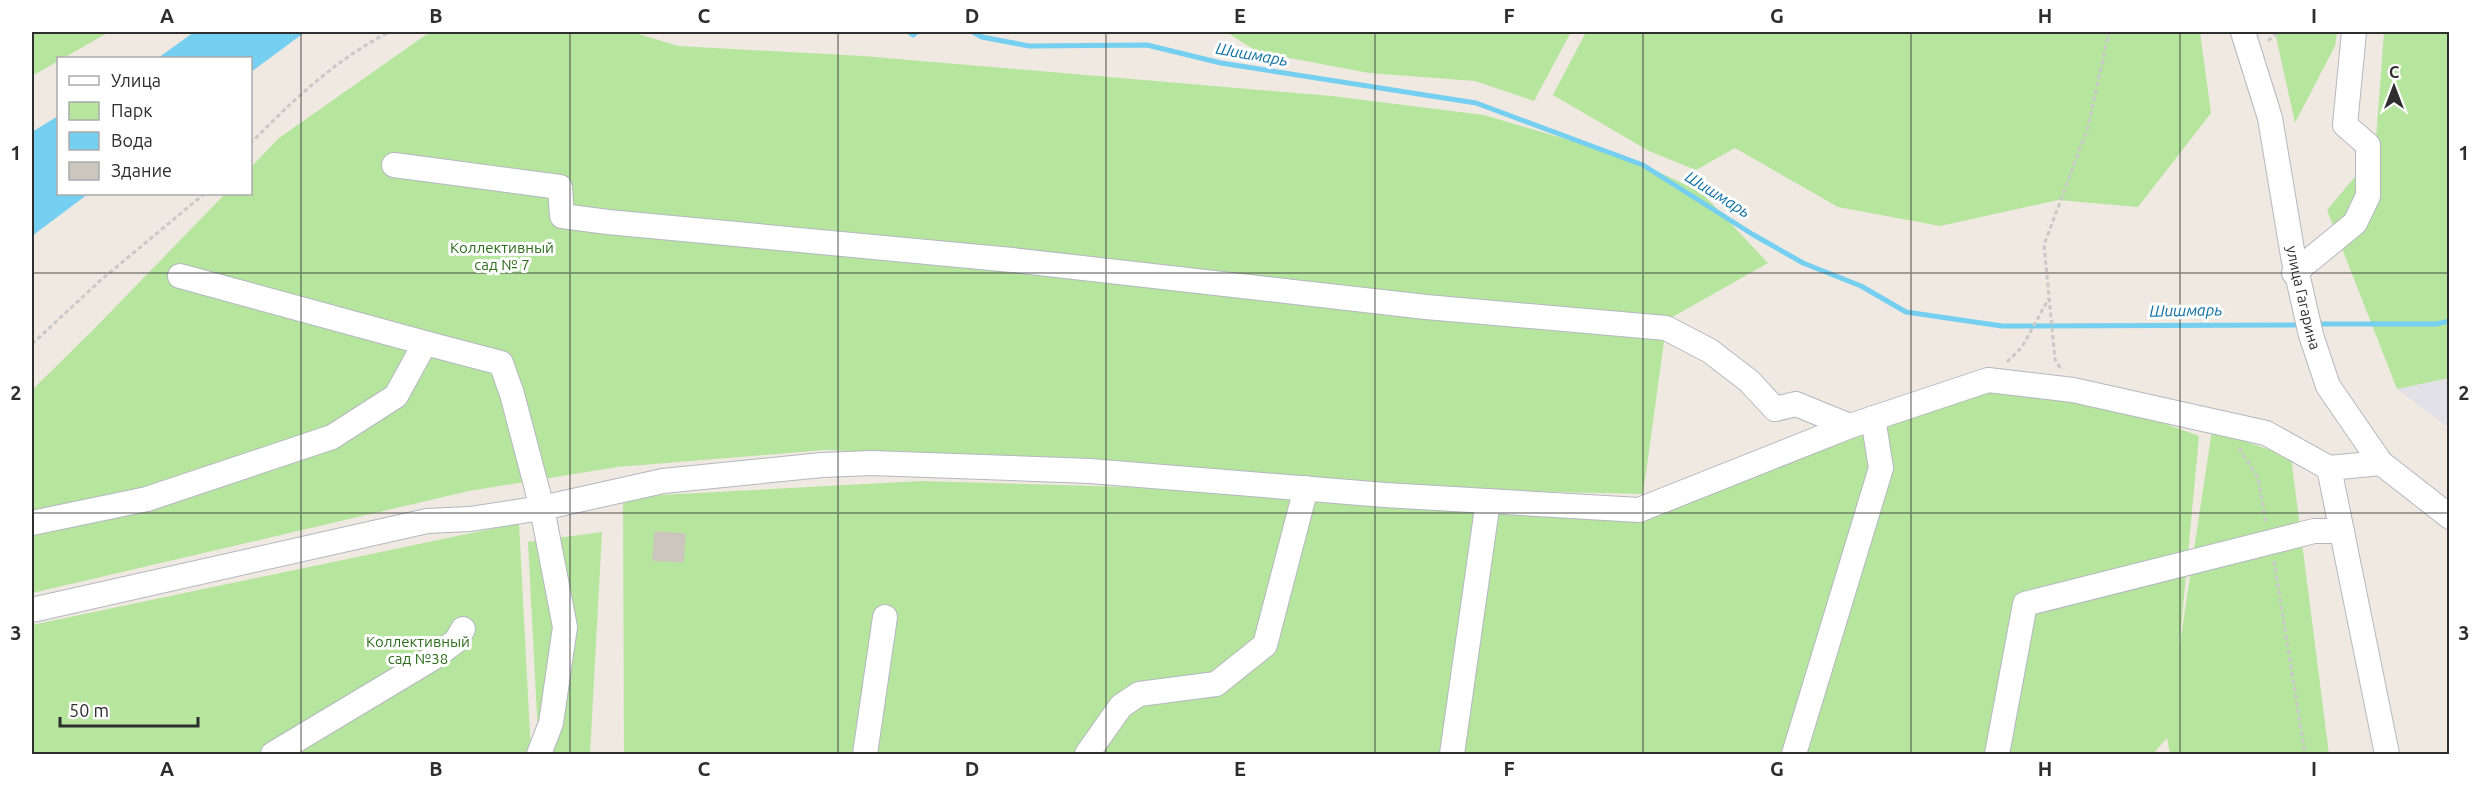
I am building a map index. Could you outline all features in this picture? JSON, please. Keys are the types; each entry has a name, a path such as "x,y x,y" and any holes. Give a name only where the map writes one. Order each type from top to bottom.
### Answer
{"street":[{"name":"улица Гагарина","path":"2243,32 2270,118 2295,272 2308,325 2328,386 2381,463 2450,517"},
{"path":"2295,272 2355,223 2368,196 2368,145 2345,125 2354,32"},
{"path":"394,165 560,187 562,216 608,222 1012,260 1426,307 1666,328 1710,351 1749,381 1775,408 1796,404 1861,422"},
{"path":"180,276 501,363 512,394 542,508 565,627 551,723 539,754"},
{"path":"32,523 147,499 333,437 396,396 425,343"},
{"path":"32,610 427,521 470,519 542,508 663,481 872,463 1090,471 1639,510 1861,422 1988,380 2073,390 2266,433 2329,468 2381,463"},
{"path":"1794,754 1881,468 1861,422"},
{"path":"2329,468 2388,754"},
{"path":"1087,754 1121,706 1139,694 1216,684 1265,645 1306,488"},
{"path":"1452,754 1488,501"},
{"path":"1997,754 2025,604 2313,531 2342,531"},
{"path":"865,754 885,617"},
{"path":"273,754 434,658 456,641 463,629"}],"path":[{"path":"252,142 292,100 359,48 389,32"},
{"path":"2073,390 2055,359 2044,245 2088,127 2109,32"},
{"path":"32,344 102,279 203,195"},
{"path":"1988,380 2022,347 2049,297"},
{"path":"2224,424 2258,478 2305,754"}],"shaded area":[{"path":"2449,378 2449,428 2397,389"}],"green space":[{"path":"32,32 109,32 65,57 57,57 57,62 32,76"},
{"name":"Коллективный сад № 7","path":"430,32 632,32 678,46 863,56 1332,96 1484,115 1629,158 1701,192 1768,263 1667,320 1643,494 1391,488 1090,460 825,450 617,467 469,491 32,593 32,390 224,195 252,195 252,166 279,138"},
{"path":"1226,32 1571,32 1534,101 1475,81 1369,73 1258,52"},
{"path":"1586,32 2200,32 2211,113 2138,207 2058,200 1940,226 1838,207 1735,148 1696,170 1649,151 1553,95"},
{"path":"2275,32 2337,32 2335,46 2295,123"},
{"path":"2384,32 2449,32 2449,378 2397,389 2327,210 2375,153"},
{"path":"1988,388 2102,401 2199,436 2179,650 2212,430 2291,457 2329,754 2170,754 2167,738 2153,754 624,754 623,497 921,481 1194,489 1634,521"},
{"name":"Коллективный сад №38","path":"519,523 531,754 32,754 32,625"},
{"path":"602,532 590,754 539,754 528,542"}],"water":[{"path":"194,32 305,32 252,71 252,57 159,57"},
{"path":"57,117 57,195 87,195 32,236 32,132"}],"building":[{"path":"655,532 685,534 683,562 653,560"}],"waterway":[{"name":"Шишмарь","path":"909,32 913,35 917,32"},
{"name":"Шишмарь","path":"973,32 982,37 1029,46 1147,45 1221,63 1476,103 1643,165 1752,234 1803,263 1861,286 1906,312 2002,326 2301,325"},
{"name":"Шишмарь","path":"2317,324 2436,324 2450,321"}]}
